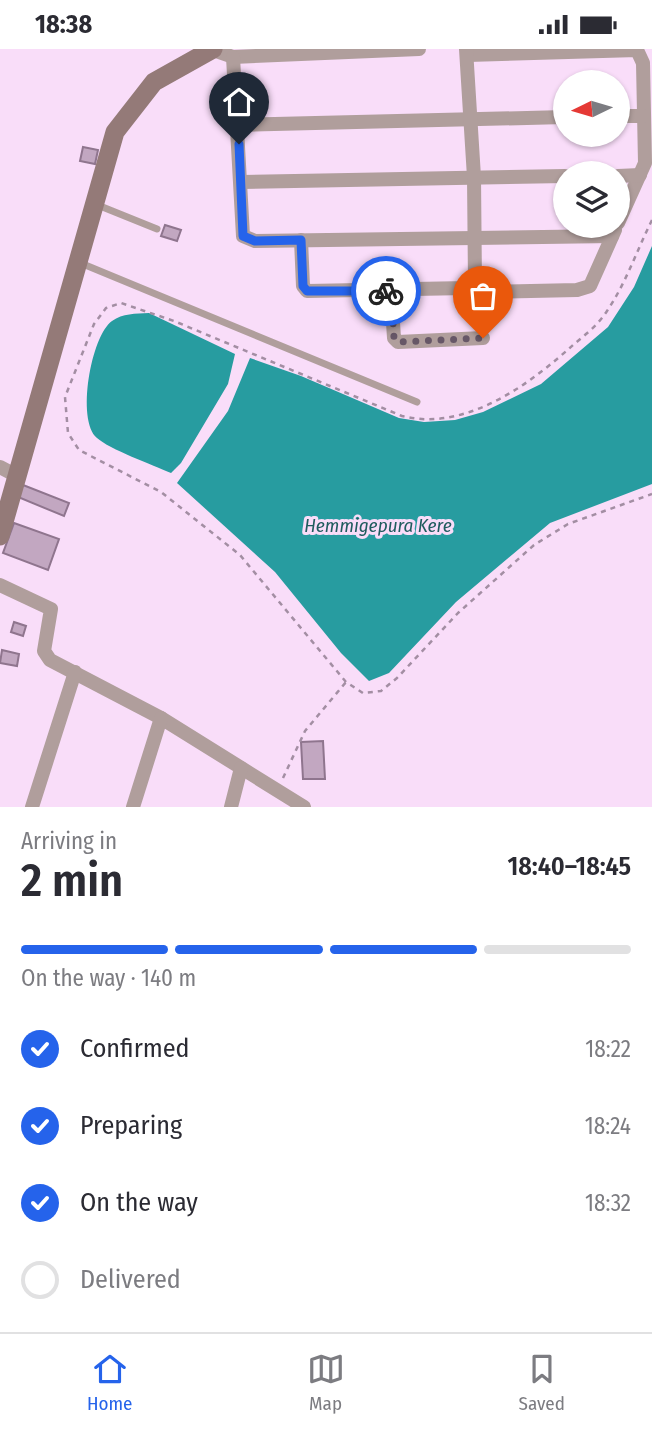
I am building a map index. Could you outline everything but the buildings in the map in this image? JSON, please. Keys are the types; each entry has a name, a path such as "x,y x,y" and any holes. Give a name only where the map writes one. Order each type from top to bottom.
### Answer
{"street":[{"path":"0,536 8,472 78,262 115,132 155,82 213,50 233,57 419,49"},
{"path":"472,287 477,279 467,52 637,50 643,63 645,163 630,197"},
{"path":"233,57 243,236 255,241 475,237 553,232"},
{"path":"630,116 644,116"},
{"path":"238,125 553,117"},
{"path":"630,175 640,175"},
{"path":"241,181 553,176"},
{"path":"301,240 303,286 307,291 472,287 482,292 577,290 590,286 612,238"},
{"path":"391,291 394,338 398,342 483,338"},
{"path":"0,585 51,609 45,656 161,718 304,807"},
{"path":"32,807 75,672"},
{"path":"134,807 161,718"},
{"path":"231,807 241,768"}],"lane":[{"path":"94,203 157,229"},
{"path":"78,262 417,402"}],"path":[{"path":"652,220 617,295 594,327 526,383 488,404 446,417 420,419 390,412 131,304 113,304 94,324 65,397 65,418 73,443 88,455 135,476 161,492 240,555 346,682 363,693 381,691 397,678 458,613 534,545 568,524 652,494"},
{"path":"278,791 305,731 346,682"}],"water":[{"name":"Hemmigepura Kere","path":"652,246 652,484 550,523 456,602 389,673 369,681 341,653 275,572 177,483 228,411 250,358 301,376 399,418 424,422 455,420 483,412 541,384 608,327 634,287"},
{"path":"149,313 235,354 228,384 181,463 171,473 121,452 97,438 91,428 88,414 87,397 92,360 104,330 120,317"}],"way so far":[{"path":"386,291 391,291 394,338 398,342 483,338"}],"route":[{"path":"239,144 243,236 246,239 301,240 303,286 307,291 386,291"}]}
